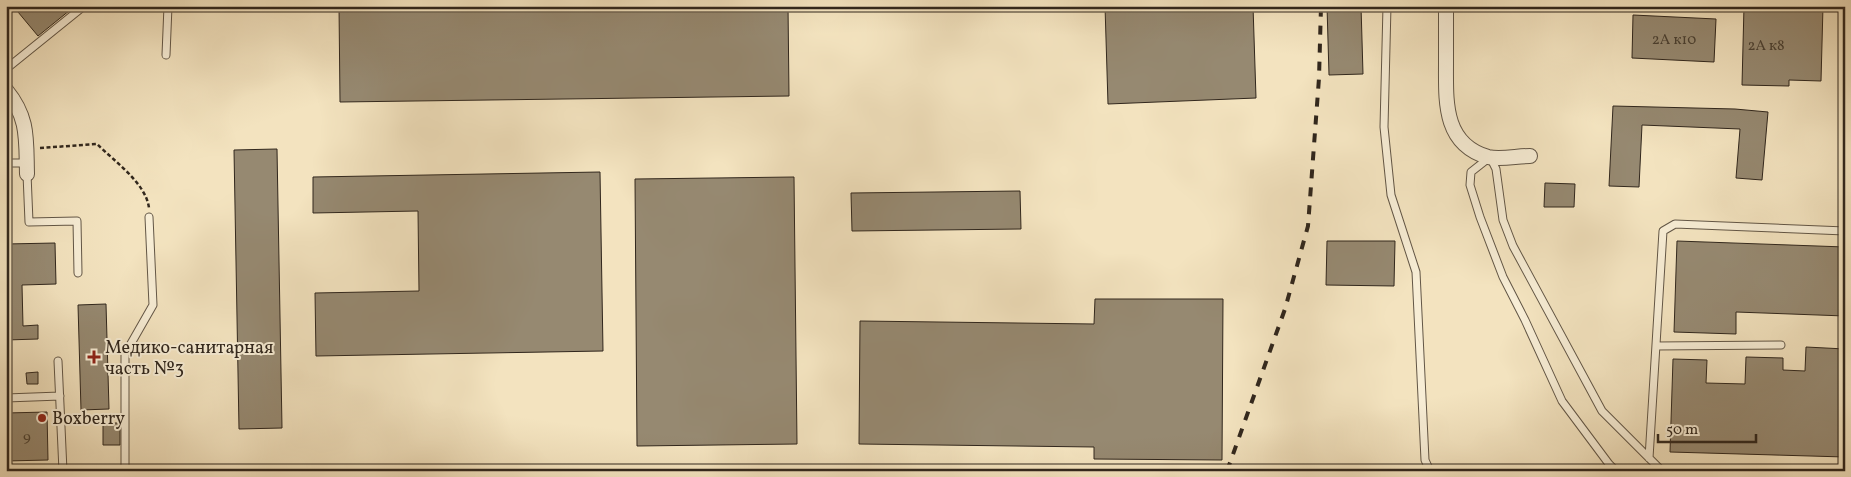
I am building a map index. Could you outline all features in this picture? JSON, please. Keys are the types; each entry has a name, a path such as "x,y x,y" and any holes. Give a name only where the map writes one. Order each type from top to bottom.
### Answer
{"street":[{"path":"1446,6 1446,100 1447,112 1454,130 1466,145 1476,152 1490,157 1530,156"},
{"path":"6,90 17,103 23,117 27,149 27,169"}],"lane":[{"path":"6,69 84,6"},
{"path":"166,55 168,6"},
{"path":"1387,6 1384,127 1391,195 1416,272 1425,460 1430,471"},
{"path":"1616,471 1562,401 1503,277 1470,185 1471,172 1490,157 1496,169 1503,220 1514,246 1602,411 1662,471"},
{"path":"6,163 27,169 29,222 77,221 78,273"},
{"path":"125,471 125,354 153,305 149,217"},
{"path":"1649,458 1663,231 1675,224 1845,231"},
{"path":"1656,346 1781,345"},
{"path":"58,361 63,471"},
{"path":"6,398 60,396"}],"path":[{"path":"27,149 97,144 140,186 147,198 149,217"}],"building":[{"path":"13,6 75,6 38,36"},
{"path":"339,6 788,6 789,96 340,102"},
{"path":"1105,6 1253,6 1256,98 1108,104"},
{"path":"1327,6 1361,6 1363,74 1329,75"},
{"path":"1744,6 1823,6 1821,81 1789,80 1789,86 1742,85"},
{"path":"1633,15 1716,19 1714,62 1632,58"},
{"path":"1613,106 1735,109 1768,112 1762,180 1736,178 1740,129 1642,125 1639,187 1609,186"},
{"path":"277,149 282,428 239,429 234,150"},
{"path":"600,172 603,351 316,356 315,293 419,291 418,211 313,213 313,177"},
{"path":"794,177 797,444 637,446 635,179"},
{"path":"1545,183 1575,184 1574,207 1544,207"},
{"path":"1020,191 1021,229 852,231 851,193"},
{"path":"1327,241 1395,241 1394,286 1326,285"},
{"path":"1677,241 1845,247 1845,316 1736,312 1736,334 1674,332"},
{"path":"55,243 56,284 22,285 23,326 38,325 38,339 6,340 6,244"},
{"path":"1095,299 1223,299 1222,460 1094,459 1094,447 859,444 860,321 1094,324"},
{"name":"Медико-санитарная часть №3","path":"106,304 109,409 81,410 78,305"},
{"path":"1806,347 1845,349 1845,457 1670,452 1673,359 1707,360 1706,383 1745,384 1746,357 1783,358 1783,370 1805,371"},
{"path":"38,372 38,384 27,384 26,373"},
{"path":"47,412 48,460 6,461 6,413"},
{"path":"103,423 120,423 120,445 103,445"}],"railway":[{"path":"1227,471 1285,309 1308,226 1319,78 1321,6"}],"place":[{"name":"Медико-санитарная часть №3","path":"94,357"},
{"name":"Boxberry","path":"42,418"}]}
